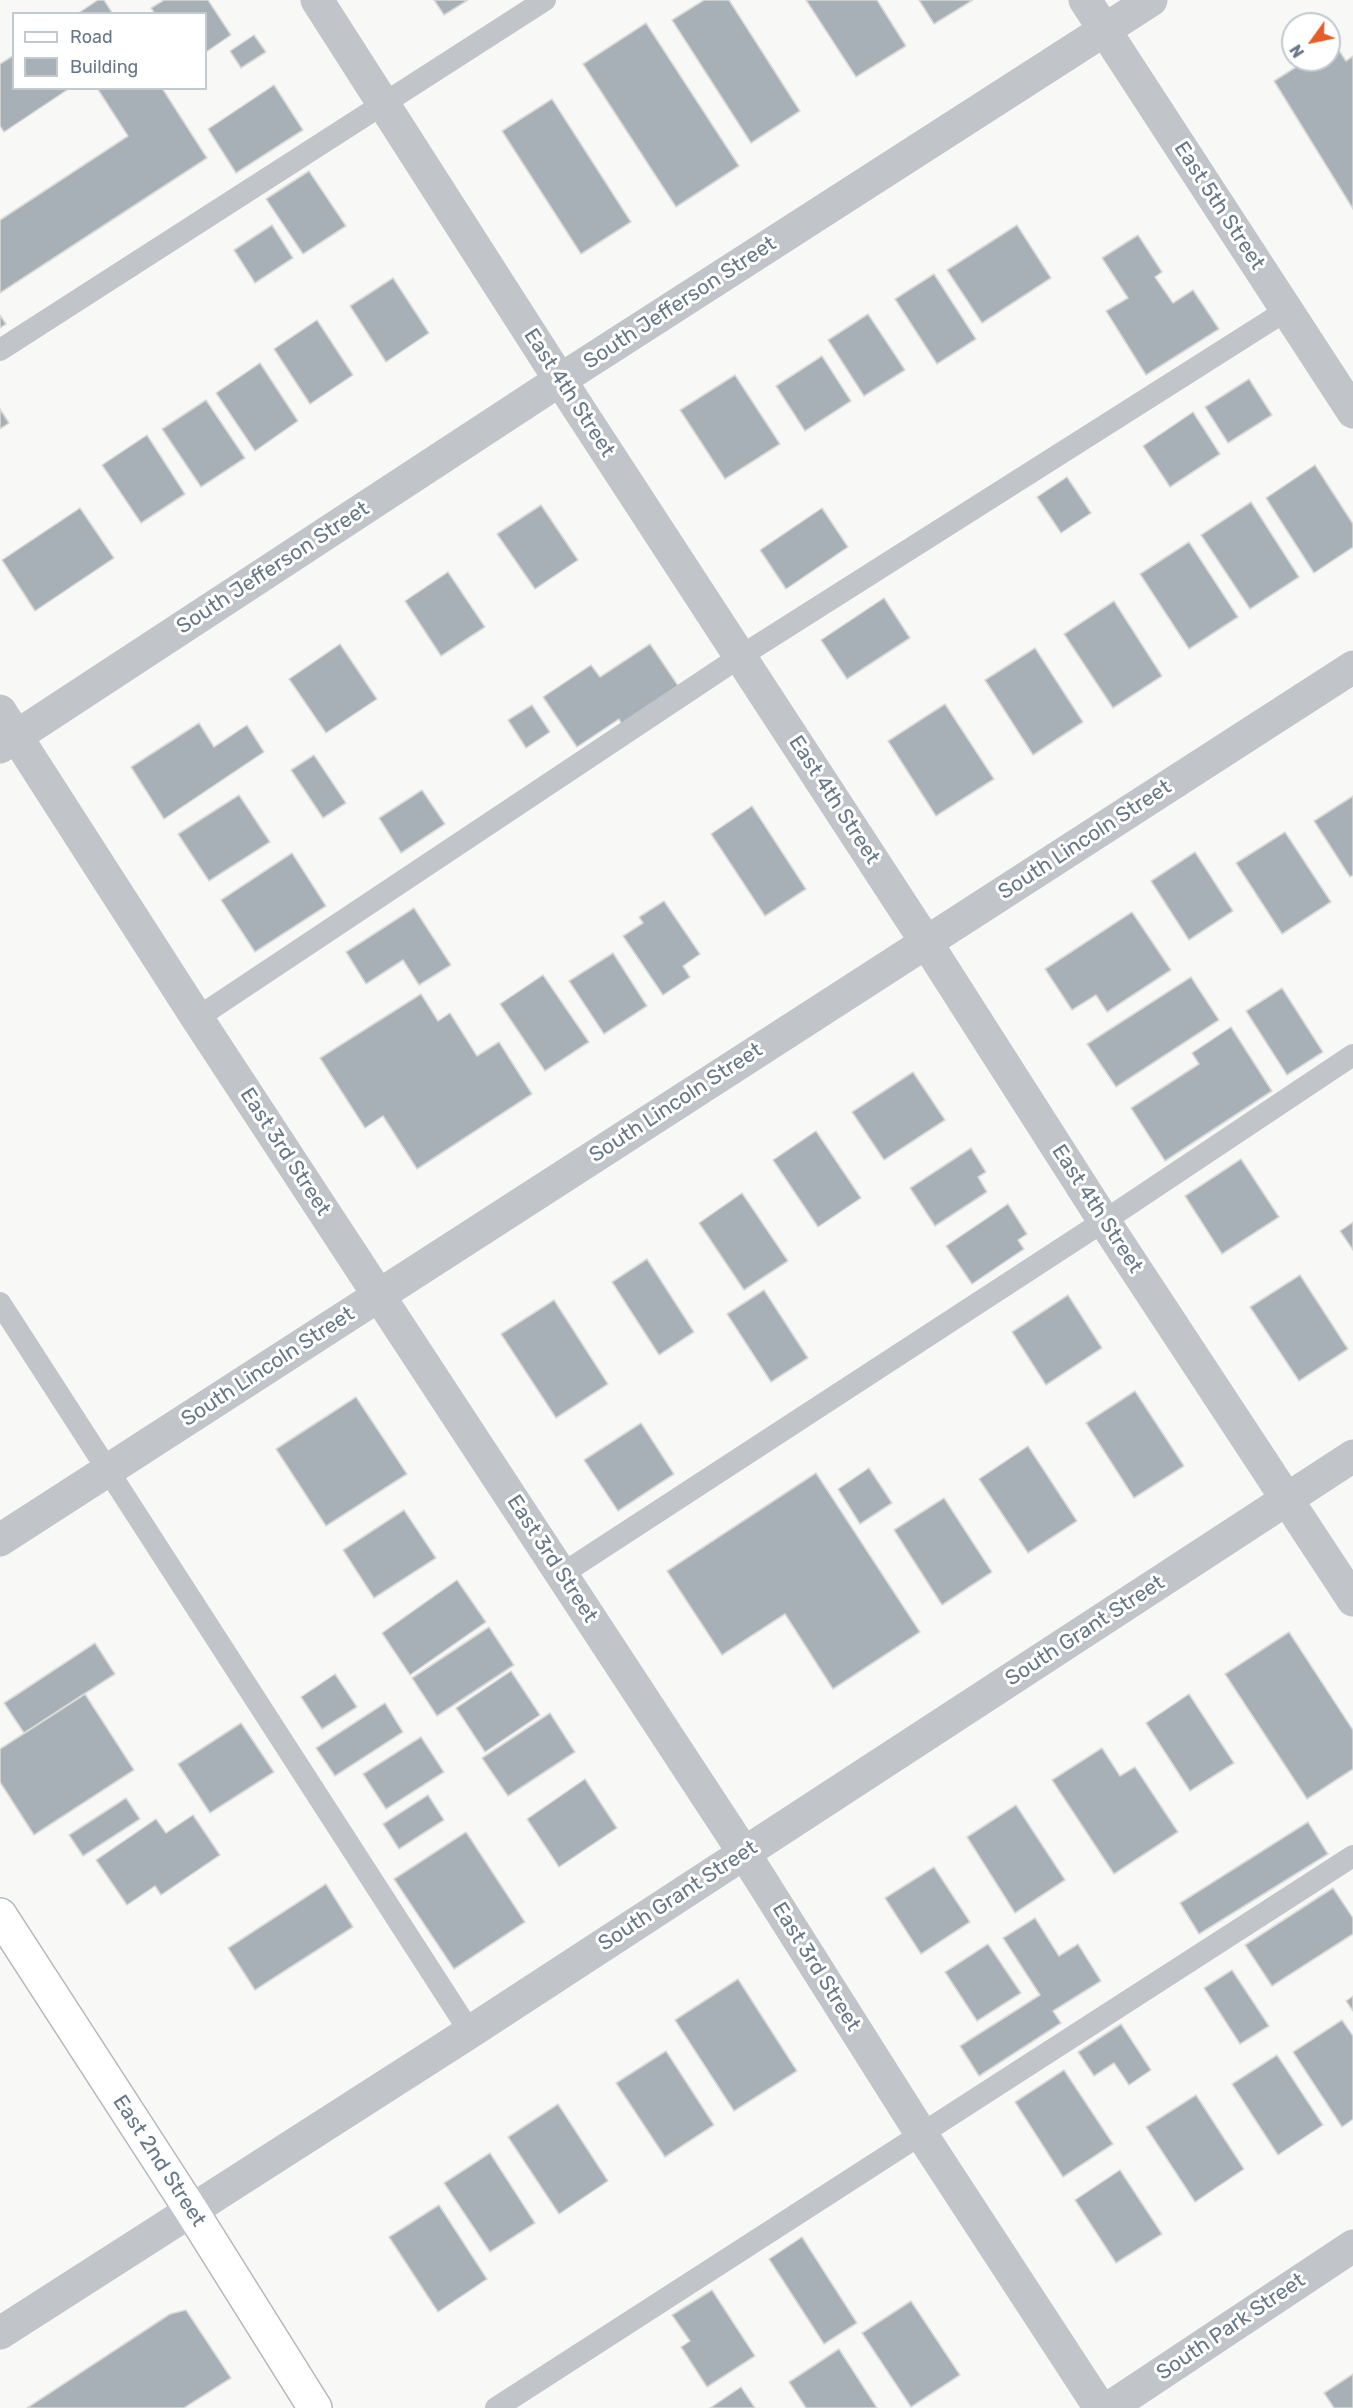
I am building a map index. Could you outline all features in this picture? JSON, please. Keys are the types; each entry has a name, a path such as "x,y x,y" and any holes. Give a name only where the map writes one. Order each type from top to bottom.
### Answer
{"main road":[{"name":"East 2nd Street","path":"0,1915 191,2210 315,2408"}],"street":[{"name":"East 4th Street","path":"317,0 1104,1221 1353,1600"},
{"name":"East 5th Street","path":"1085,0 1353,412"},
{"name":"South Jefferson Street","path":"5,731 560,380 1151,0"},
{"name":"South Lincoln Street","path":"0,1540 1353,667"},
{"name":"East 3rd Street","path":"5,731 197,1018 562,1574 1100,2408"},
{"name":"South Grant Street","path":"0,2333 470,2032 1353,1456"},
{"name":"South Park Street","path":"1109,2408 1353,2246"}],"lane":[{"path":"0,350 545,0"},
{"path":"197,1018 741,656 1287,310"},
{"path":"562,1574 1104,1221 1353,1055"},
{"path":"0,1303 470,2032"},
{"path":"496,2408 1353,1856"}],"building":[{"path":"98,0 104,0 112,12 80,12"},
{"path":"164,0 208,0 231,35 207,51 207,12 154,12 151,8"},
{"path":"434,0 468,0 444,15"},
{"path":"704,0 729,0 800,111 751,143 672,20"},
{"path":"806,0 877,0 906,46 856,77"},
{"path":"919,0 973,0 934,24"},
{"path":"646,23 739,166 676,207 583,64"},
{"path":"254,35 266,52 241,68 230,51"},
{"path":"1341,54 1346,61 1353,56 1353,209 1274,81 1288,72 1341,72"},
{"path":"12,56 12,90 67,90 4,132 0,126 0,64"},
{"path":"274,85 303,130 236,173 208,129"},
{"path":"98,90 163,90 207,158 0,293 0,220 128,136"},
{"path":"552,99 631,222 581,254 502,131"},
{"path":"309,171 346,226 303,254 266,199"},
{"path":"272,225 293,258 255,283 234,250"},
{"path":"1017,225 1051,278 982,323 947,270"},
{"path":"1138,235 1162,272 1155,277 1173,303 1193,290 1219,329 1146,375 1106,311 1128,298 1102,258"},
{"path":"934,274 976,339 937,364 895,299"},
{"path":"393,278 429,333 386,362 350,306"},
{"path":"868,314 905,370 864,396 828,340"},
{"path":"0,315 6,324 0,328"},
{"path":"317,320 353,375 310,404 274,349"},
{"path":"822,356 851,401 805,431 776,386"},
{"path":"260,363 298,421 255,451 216,393"},
{"path":"735,375 780,444 725,479 680,410"},
{"path":"1249,379 1272,415 1228,443 1205,407"},
{"path":"206,400 245,458 201,487 162,429"},
{"path":"0,409 9,423 0,429"},
{"path":"1193,412 1220,454 1170,487 1143,446"},
{"path":"147,435 185,494 141,523 102,465"},
{"path":"1315,465 1353,524 1353,547 1314,573 1266,498"},
{"path":"1067,477 1091,513 1061,533 1037,497"},
{"path":"1251,502 1299,577 1250,609 1201,535"},
{"path":"541,505 578,560 535,589 497,534"},
{"path":"80,508 114,558 35,611 2,560"},
{"path":"822,508 848,547 786,589 760,550"},
{"path":"1189,542 1238,617 1189,649 1140,574"},
{"path":"448,572 485,627 441,656 405,601"},
{"path":"884,598 910,638 847,679 821,640"},
{"path":"1114,601 1162,676 1113,708 1064,634"},
{"path":"340,644 377,699 326,733 289,679"},
{"path":"650,644 679,687 622,725 619,719 577,747 543,697 591,665 600,677"},
{"path":"1035,648 1083,722 1033,755 985,680"},
{"path":"945,704 994,779 936,816 888,741"},
{"path":"532,705 550,732 526,748 508,720"},
{"path":"199,723 214,747 247,725 264,752 164,819 131,767"},
{"path":"314,755 346,803 323,818 291,770"},
{"path":"422,790 445,824 401,853 379,818"},
{"path":"239,795 270,842 209,881 178,834"},
{"path":"1353,796 1353,875 1350,877 1314,821"},
{"path":"752,806 806,889 765,916 711,834"},
{"path":"1285,832 1331,902 1282,934 1236,863"},
{"path":"1195,852 1233,911 1189,940 1151,881"},
{"path":"292,853 326,906 255,952 221,900"},
{"path":"664,901 700,954 683,966 690,977 663,995 623,936 643,923 639,917"},
{"path":"414,908 451,965 419,985 403,960 366,984 346,952"},
{"path":"1132,912 1171,970 1107,1012 1096,995 1072,1010 1045,969"},
{"path":"613,953 647,1006 604,1034 569,981"},
{"path":"543,975 589,1042 545,1071 500,1004"},
{"path":"1191,977 1219,1020 1116,1087 1087,1044"},
{"path":"1282,988 1323,1052 1287,1075 1246,1011"},
{"path":"421,994 438,1021 450,1013 477,1056 499,1042 532,1094 417,1169 383,1116 365,1128 320,1058"},
{"path":"1231,1027 1272,1091 1165,1161 1131,1108 1199,1064 1192,1053"},
{"path":"913,1072 945,1120 884,1160 852,1112"},
{"path":"816,1131 861,1198 818,1227 773,1160"},
{"path":"971,1148 986,1172 978,1177 987,1192 935,1226 910,1188"},
{"path":"1241,1159 1279,1217 1222,1254 1185,1196"},
{"path":"742,1193 788,1261 744,1290 699,1223"},
{"path":"1008,1204 1027,1234 1018,1240 1024,1249 972,1284 946,1246"},
{"path":"1353,1222 1353,1250 1340,1231"},
{"path":"647,1259 694,1332 659,1355 612,1282"},
{"path":"1300,1275 1348,1349 1299,1381 1250,1307"},
{"path":"764,1290 808,1358 771,1382 727,1314"},
{"path":"1068,1295 1102,1348 1046,1385 1012,1332"},
{"path":"554,1300 608,1384 556,1418 501,1334"},
{"path":"1135,1391 1184,1466 1134,1498 1086,1423"},
{"path":"356,1397 407,1474 326,1526 276,1449"},
{"path":"641,1423 674,1474 618,1511 584,1460"},
{"path":"1028,1446 1077,1521 1028,1553 979,1479"},
{"path":"869,1468 892,1503 860,1524 838,1489"},
{"path":"816,1473 920,1632 833,1689 785,1614 722,1655 667,1571"},
{"path":"944,1498 992,1572 942,1605 894,1530"},
{"path":"404,1510 436,1558 374,1598 343,1550"},
{"path":"457,1580 486,1622 410,1675 382,1633"},
{"path":"489,1627 514,1665 437,1716 412,1678"},
{"path":"1289,1632 1353,1730 1353,1769 1307,1799 1225,1674"},
{"path":"95,1643 115,1674 24,1733 4,1703"},
{"path":"511,1671 540,1715 485,1752 456,1708"},
{"path":"335,1674 357,1707 322,1729 301,1697"},
{"path":"85,1694 134,1770 34,1835 0,1782 0,1749"},
{"path":"1189,1694 1234,1763 1190,1791 1146,1723"},
{"path":"385,1703 403,1732 335,1776 316,1748"},
{"path":"550,1713 575,1752 508,1796 482,1758"},
{"path":"241,1723 274,1772 210,1813 178,1764"},
{"path":"421,1737 444,1772 386,1809 363,1774"},
{"path":"1102,1748 1120,1776 1135,1767 1178,1832 1114,1874 1052,1780"},
{"path":"585,1779 617,1828 559,1867 527,1819"},
{"path":"428,1795 444,1820 399,1849 383,1824"},
{"path":"126,1798 140,1819 83,1856 69,1835"},
{"path":"1016,1805 1065,1880 1015,1913 967,1837"},
{"path":"193,1815 220,1855 161,1895 155,1886 127,1905 96,1860 156,1819 166,1833"},
{"path":"1308,1822 1328,1854 1199,1934 1180,1903"},
{"path":"466,1832 525,1922 454,1969 394,1879"},
{"path":"934,1867 970,1922 921,1954 885,1898"},
{"path":"326,1884 353,1927 255,1990 228,1948"},
{"path":"1333,1888 1353,1918 1353,1934 1272,1986 1245,1945"},
{"path":"1035,1918 1059,1956 1078,1944 1101,1981 1053,2011 1061,2023 979,2076 960,2046 1040,1995 1003,1938"},
{"path":"988,1944 1021,1993 977,2021 945,1972"},
{"path":"1232,1970 1269,2026 1240,2044 1204,1988"},
{"path":"738,1979 797,2071 734,2111 675,2020"},
{"path":"1353,1996 1353,2011 1346,2001"},
{"path":"1342,2020 1353,2036 1353,2119 1342,2127 1293,2052"},
{"path":"1121,2024 1151,2070 1129,2085 1114,2063 1094,2076 1078,2052"},
{"path":"666,2051 714,2125 665,2157 616,2083"},
{"path":"1277,2055 1323,2125 1278,2155 1232,2084"},
{"path":"1064,2070 1113,2144 1063,2177 1015,2102"},
{"path":"1196,2095 1244,2169 1195,2202 1146,2127"},
{"path":"558,2104 608,2181 559,2214 508,2137"},
{"path":"490,2153 535,2223 490,2252 444,2183"},
{"path":"1120,2170 1162,2234 1116,2263 1075,2200"},
{"path":"439,2205 487,2279 438,2312 389,2237"},
{"path":"802,2237 857,2323 824,2344 769,2259"},
{"path":"712,2290 755,2356 707,2387 681,2347 690,2341 672,2315"},
{"path":"911,2301 960,2375 911,2407 862,2333"},
{"path":"186,2310 231,2378 184,2408 27,2408 170,2314"},
{"path":"839,2349 877,2408 806,2408 789,2382"},
{"path":"1353,2374 1353,2408 1334,2408 1324,2393"},
{"path":"741,2387 755,2408 710,2408"}]}
